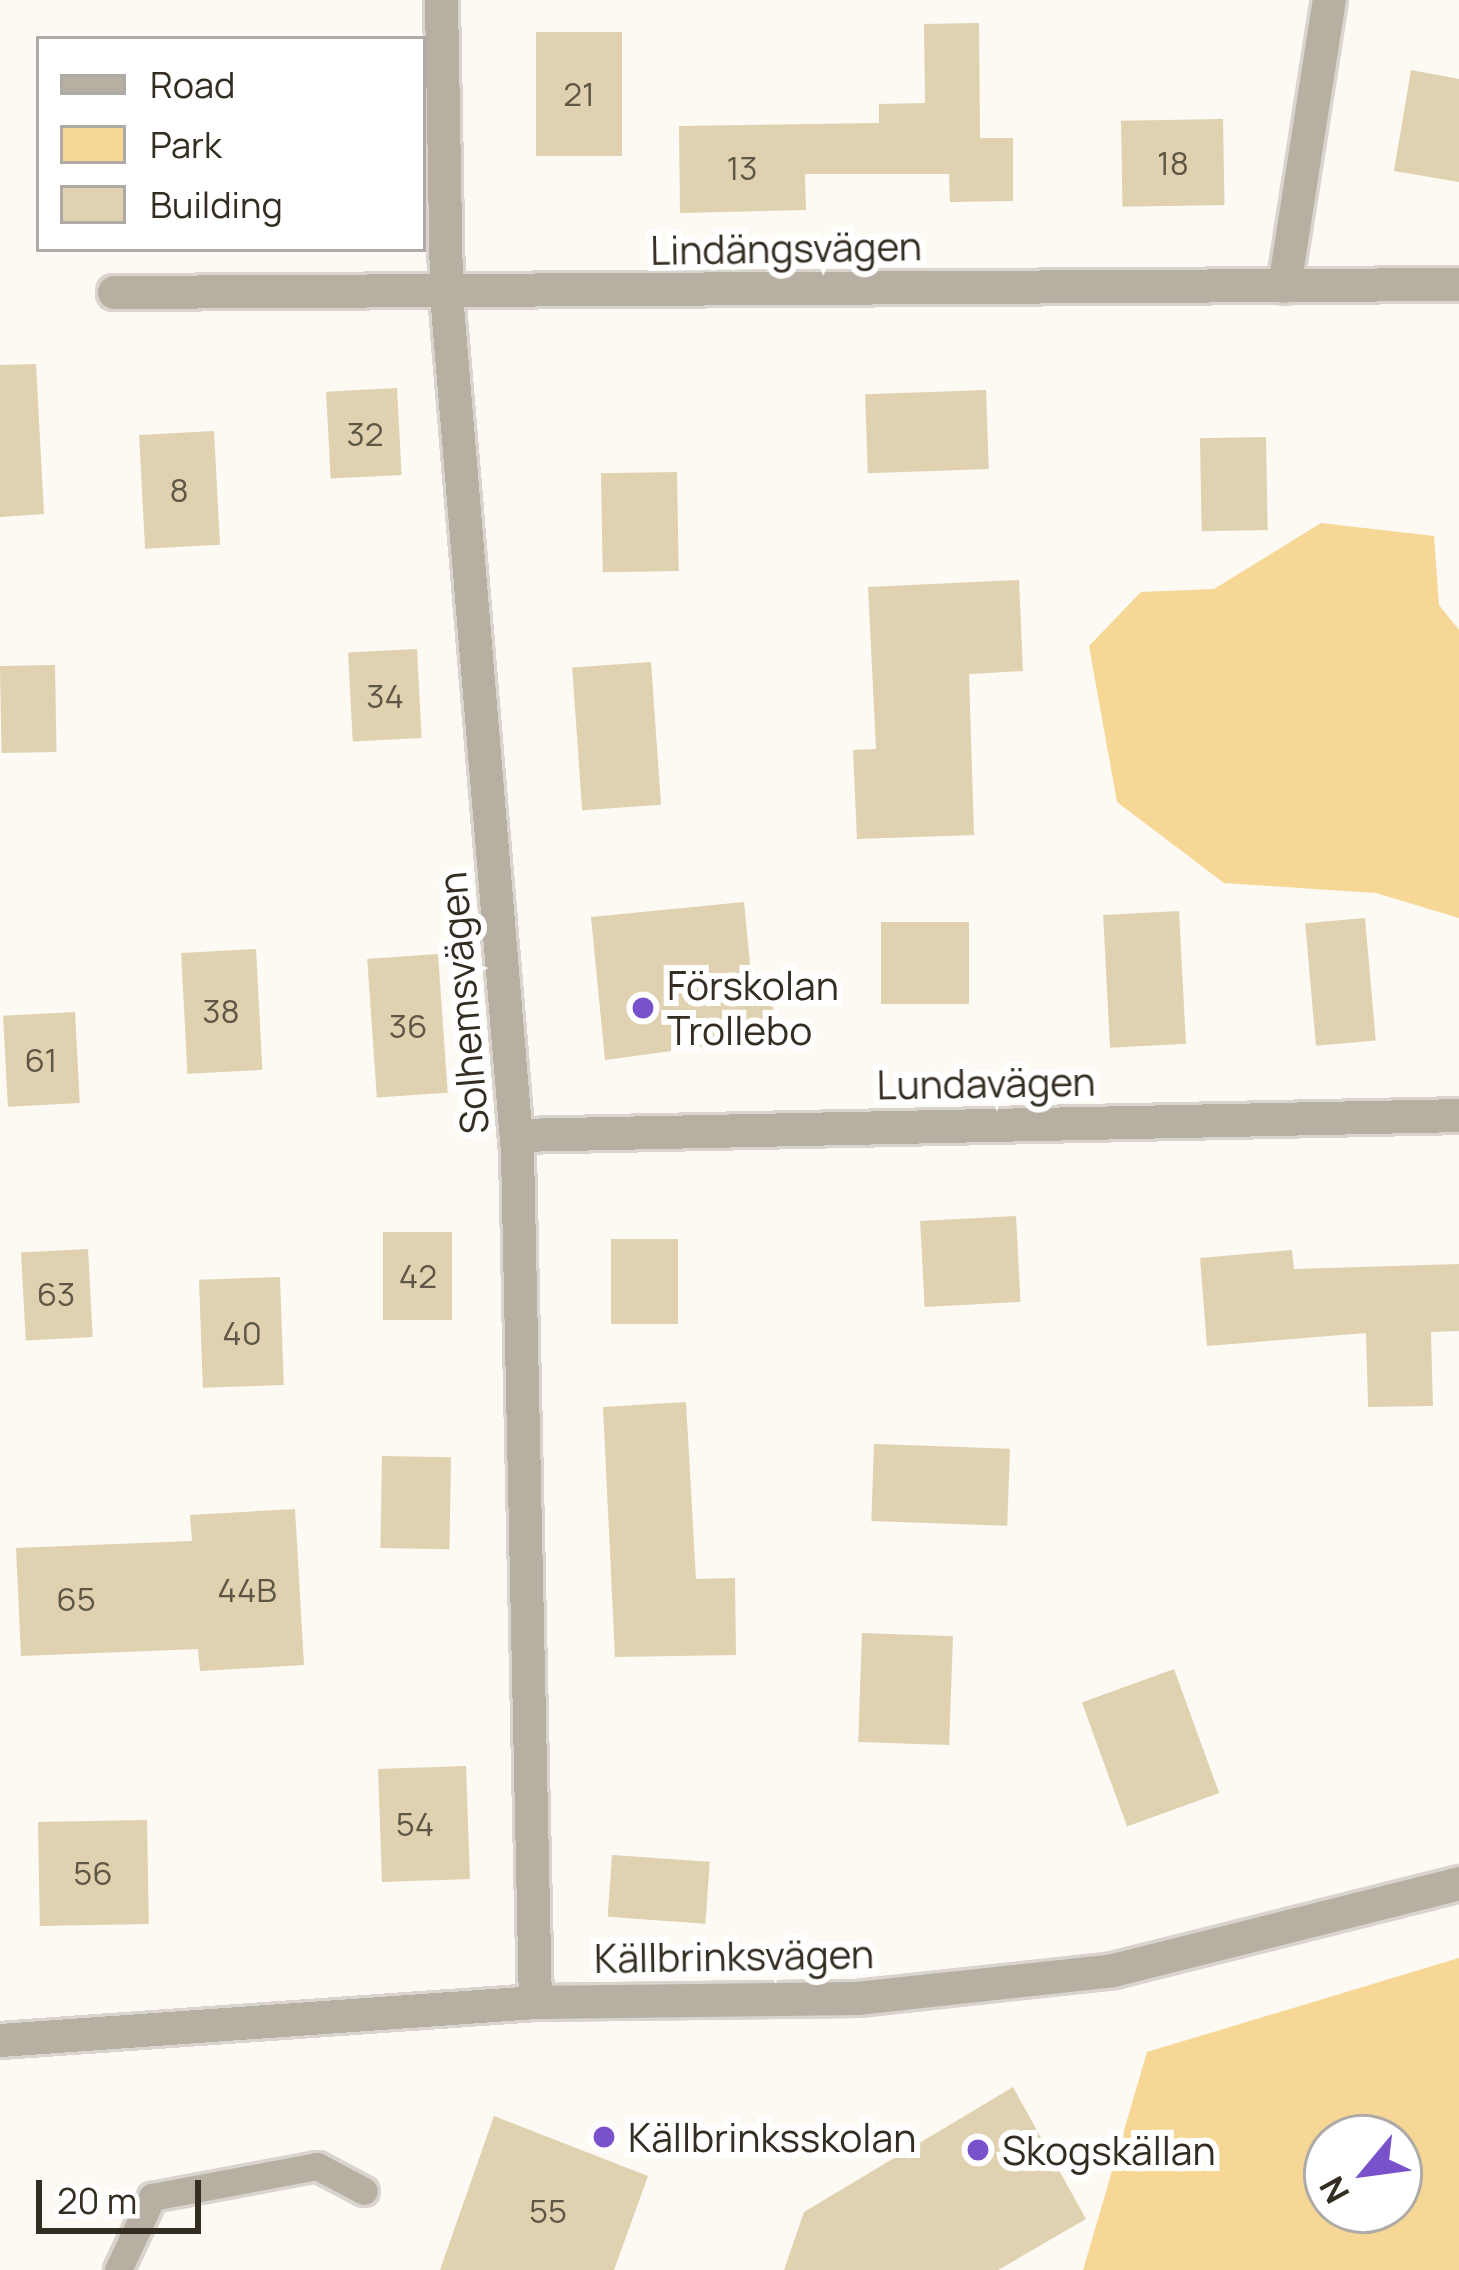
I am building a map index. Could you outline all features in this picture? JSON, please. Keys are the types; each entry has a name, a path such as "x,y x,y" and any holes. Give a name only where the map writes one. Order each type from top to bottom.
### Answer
{"street":[{"name":"Solhemsvägen","path":"441,0 446,294 515,1135 535,2002"},
{"path":"1284,286 1328,0"},
{"name":"Lindängsvägen","path":"114,292 446,294 1459,284"},
{"name":"Lundavägen","path":"515,1135 1459,1115"},
{"name":"Källbrinksvägen","path":"0,2040 535,2002 857,1998 1113,1970 1459,1883"}],"lane":[{"path":"118,2270 152,2197 317,2167 364,2191"}],"green space":[{"path":"1321,523 1434,536 1439,605 1459,630 1459,918 1376,893 1224,883 1117,802 1089,646 1141,592 1214,589"},
{"path":"1459,1958 1459,2270 1083,2270 1147,2052"}],"building":[{"path":"979,23 980,138 1013,138 1013,201 950,202 949,174 805,174 806,210 680,213 679,126 879,123 879,104 925,103 924,24"},
{"path":"536,32 622,32 622,156 536,156"},
{"path":"1411,70 1459,79 1459,182 1394,171"},
{"path":"1223,119 1225,205 1123,207 1121,121"},
{"path":"36,364 44,514 0,517 0,365"},
{"path":"397,388 402,475 331,479 326,392"},
{"path":"986,390 989,469 868,473 865,394"},
{"path":"214,431 220,545 145,549 139,435"},
{"path":"1266,437 1268,530 1202,531 1200,438"},
{"path":"677,472 679,571 603,572 601,473"},
{"path":"1019,580 1023,671 969,674 974,835 857,839 853,750 876,749 868,587"},
{"path":"417,649 422,738 353,741 348,653"},
{"path":"651,662 661,805 582,810 572,668"},
{"path":"55,665 57,752 2,753 0,666"},
{"name":"Förskolan Trollebo","path":"744,902 751,974 770,973 776,1037 605,1060 591,917"},
{"path":"1179,911 1186,1044 1110,1048 1103,915"},
{"path":"1365,918 1376,1041 1316,1046 1305,923"},
{"path":"881,922 969,922 969,1004 881,1004"},
{"path":"256,949 262,1070 187,1074 181,953"},
{"path":"438,954 448,1093 377,1098 367,959"},
{"path":"75,1012 80,1103 8,1107 3,1016"},
{"path":"1016,1216 1021,1302 925,1307 920,1221"},
{"path":"383,1232 452,1232 452,1320 383,1320"},
{"path":"611,1239 678,1239 678,1324 611,1324"},
{"path":"88,1249 93,1337 26,1340 21,1253"},
{"path":"1292,1250 1294,1269 1459,1264 1459,1331 1431,1332 1433,1406 1368,1407 1366,1333 1207,1346 1200,1258"},
{"path":"280,1277 284,1385 203,1388 199,1280"},
{"path":"686,1402 696,1579 735,1578 736,1655 615,1657 603,1407"},
{"path":"874,1444 1010,1449 1007,1526 871,1521"},
{"path":"382,1456 451,1457 449,1549 380,1548"},
{"path":"295,1509 304,1665 200,1671 198,1649 21,1656 16,1548 192,1541 190,1515"},
{"path":"862,1633 953,1636 949,1745 858,1742"},
{"path":"1174,1669 1219,1793 1127,1827 1082,1703"},
{"path":"466,1766 470,1879 382,1882 378,1769"},
{"path":"147,1820 149,1924 40,1926 38,1822"},
{"path":"612,1855 710,1862 705,1924 608,1917"},
{"name":"Skogskällan","path":"1013,2087 1086,2219 998,2270 784,2270 804,2212"},
{"path":"494,2116 648,2176 614,2270 440,2270"}],"place":[{"name":"Förskolan Trollebo","path":"643,1008"},
{"name":"Källbrinksskolan","path":"604,2137"},
{"name":"Skogskällan","path":"978,2150"}]}
